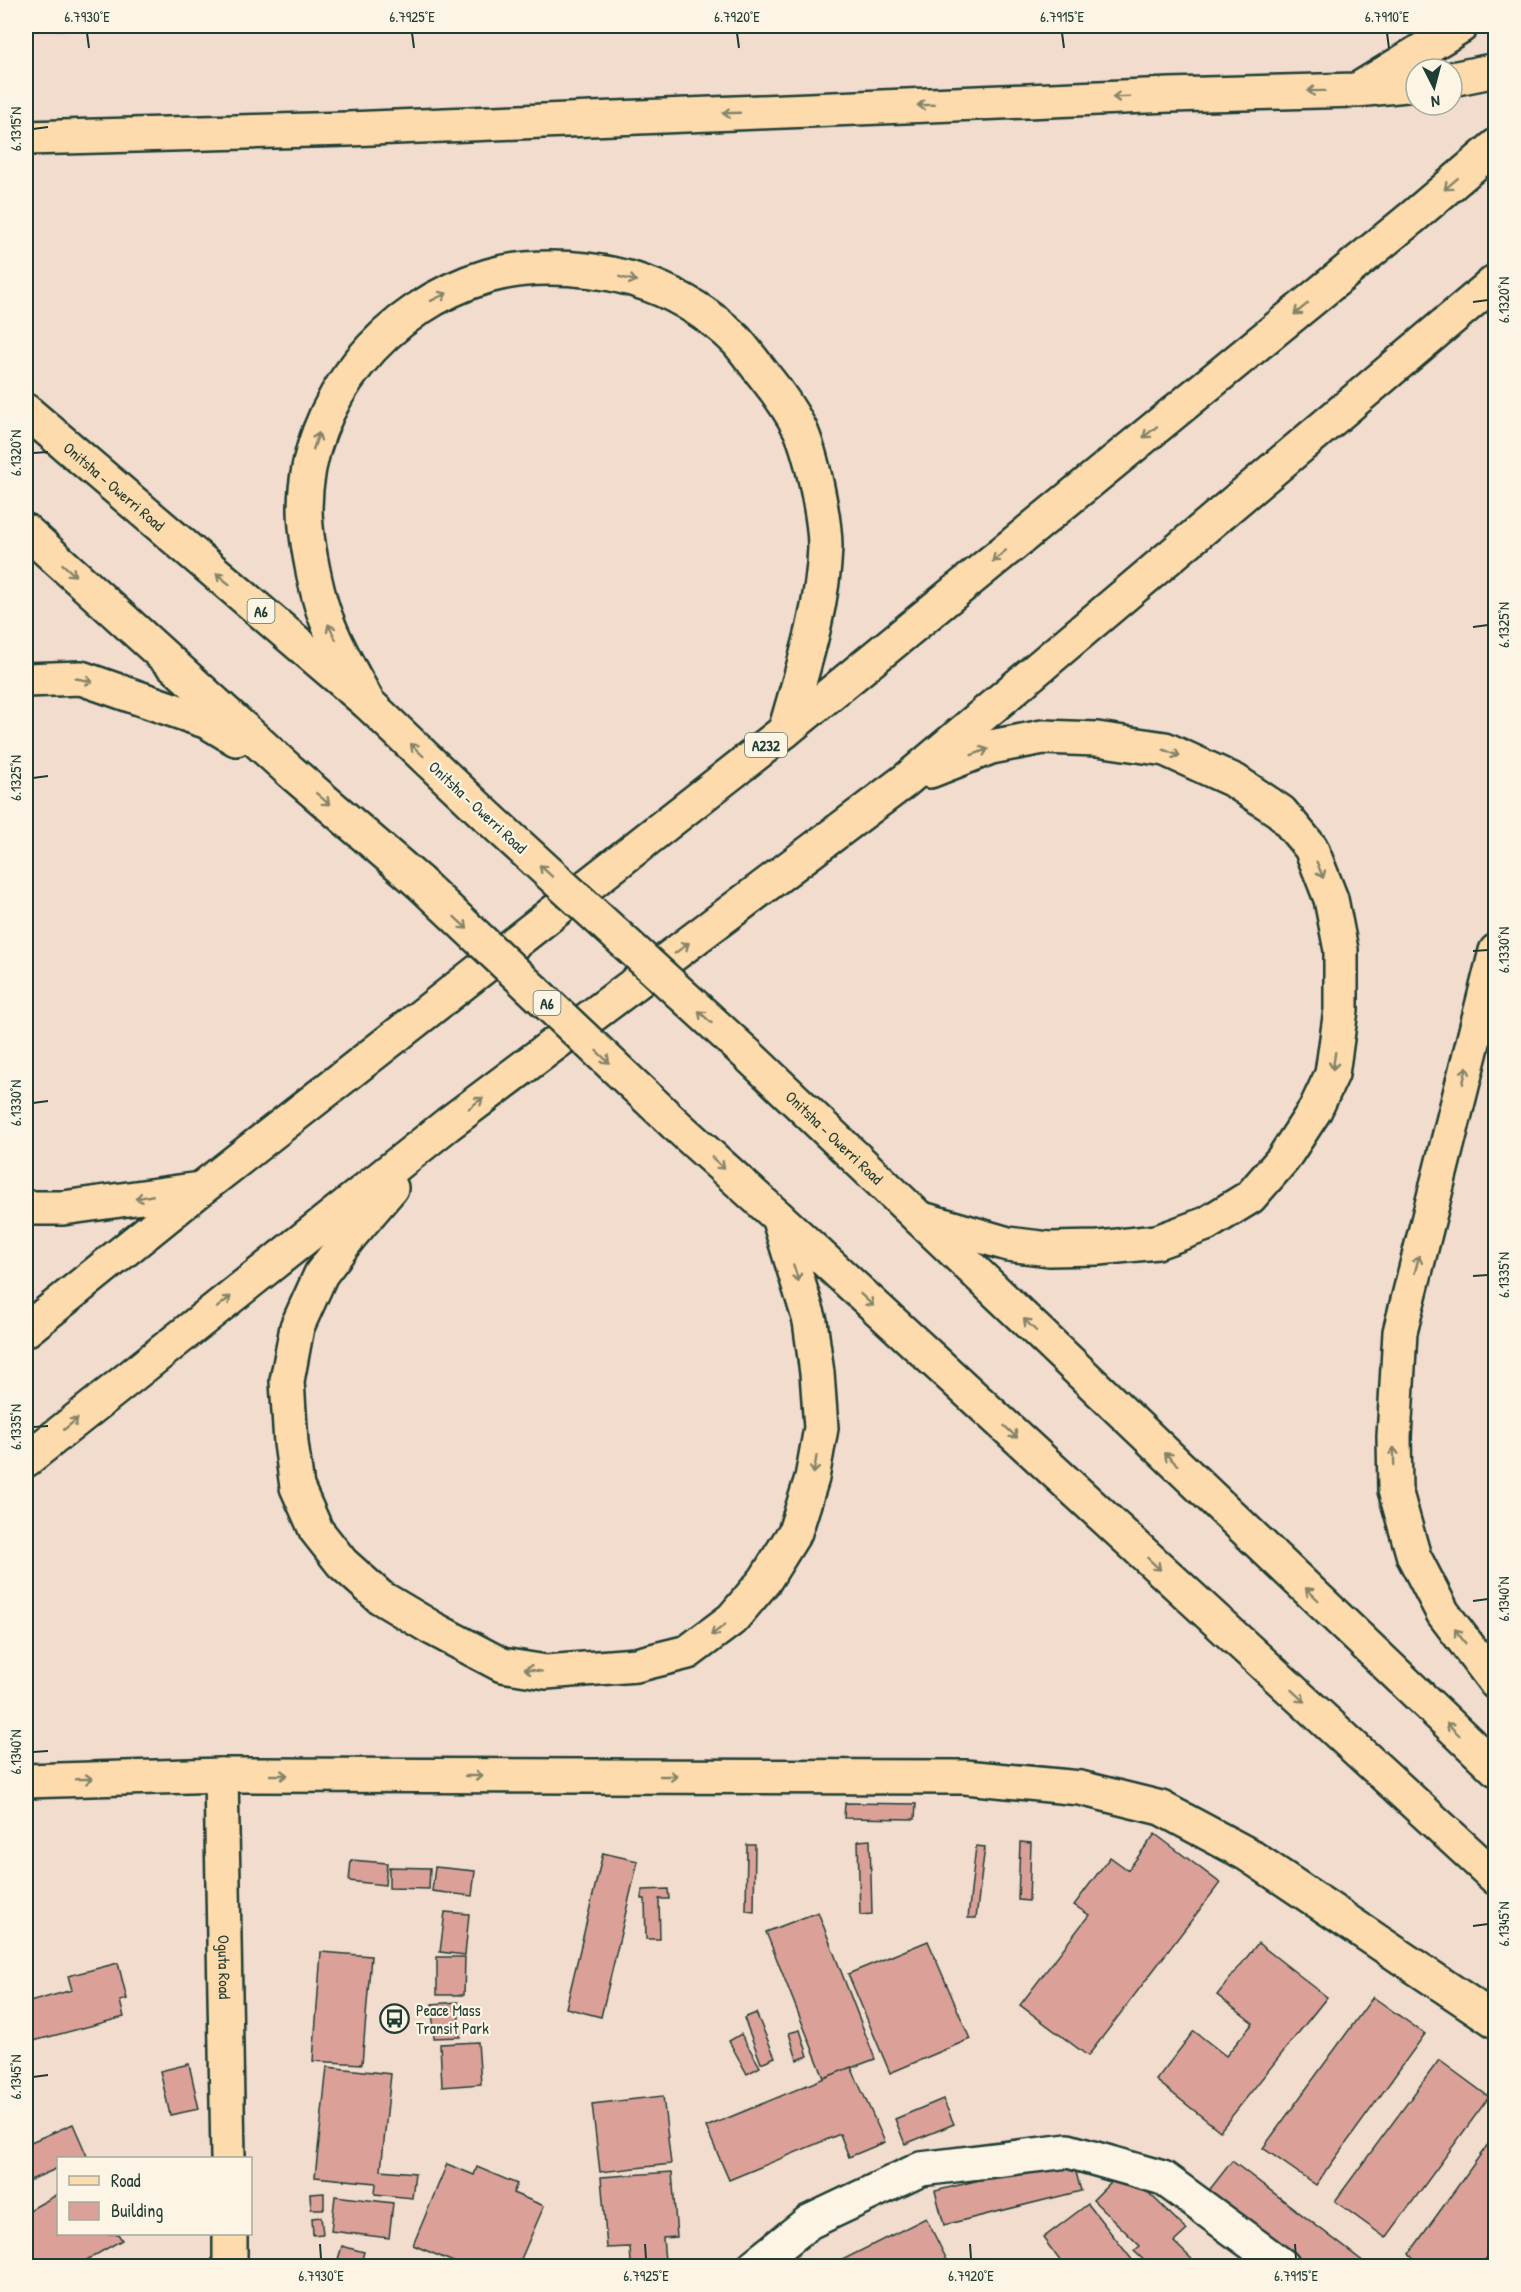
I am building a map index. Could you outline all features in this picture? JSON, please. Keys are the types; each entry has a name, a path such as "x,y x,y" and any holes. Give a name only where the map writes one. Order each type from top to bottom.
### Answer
{"main road":[{"path":"1357,90 1461,26"},
{"path":"1464,77 1496,70"},
{"path":"26,138 348,129 1146,96 1357,90 1404,85"},
{"name":"A232","path":"26,1330 202,1188 785,731 1414,216 1496,146"},
{"path":"368,703 327,621 314,573 305,509 310,459 324,420 352,368 391,328 436,298 488,276 538,268 597,271 649,285 695,307 735,339 773,387 800,430 816,483 825,545 820,599 785,731"},
{"path":"26,1460 448,1124 906,780 1496,281"},
{"name":"Onitsha - Owerri Road","path":"26,411 368,703 490,819 749,1056 1496,1769"},
{"name":"A6","path":"26,531 290,771 419,882 675,1124 778,1217"},
{"path":"26,680 81,678 139,697 208,722 290,771"},
{"path":"906,780 991,747 1043,737 1097,739 1165,749 1235,781 1281,812 1311,848 1331,899 1341,950 1341,1010 1332,1074 1315,1110 1283,1159 1250,1197 1206,1224 1157,1242 1099,1248 1049,1249 1008,1244 919,1218"},
{"path":"1496,951 1400,1332 1394,1437 1395,1490 1414,1557 1443,1613 1496,1683"},
{"path":"448,1124 350,1236 321,1274 297,1327 287,1381 291,1443 297,1487 316,1530 342,1563 380,1598 502,1665 546,1672 594,1670 636,1665 688,1652 732,1619 765,1580 795,1532 812,1478 821,1428 810,1321 778,1217"},
{"path":"26,1208 63,1208 202,1188"},
{"path":"778,1217 1496,1878"},
{"path":"26,1781 221,1775 965,1777 1080,1788 1161,1808 1247,1854 1496,2021"},
{"name":"Oguta Road","path":"221,1775 228,2157"},
{"path":"230,2235 230,2266"}],"street":[{"path":"754,2266 809,2222 921,2169 1068,2151 1163,2178 1283,2266"}],"shaded area":[{"path":"26,26 317,26 26,33"}],"building":[{"path":"845,1803 916,1804 915,1819 844,1818"},
{"path":"1155,1834 1220,1883 1088,2056 1020,2005 1089,1915 1074,1905 1110,1857 1128,1870"},
{"path":"870,1840 872,1914 860,1915 858,1841"},
{"path":"1020,1842 1031,1843 1029,1901 1018,1900"},
{"path":"747,1845 755,1845 754,1912 746,1911"},
{"path":"976,1846 985,1847 976,1918 968,1918"},
{"path":"603,1853 638,1861 601,2017 566,2008"},
{"path":"351,1860 387,1863 385,1885 349,1881"},
{"path":"389,1867 430,1868 429,1889 389,1888"},
{"path":"435,1867 475,1871 472,1896 432,1891"},
{"path":"668,1889 669,1899 659,1899 660,1939 646,1939 645,1899 642,1899 642,1890"},
{"path":"445,1912 469,1914 465,1955 440,1952"},
{"path":"818,1912 875,2059 824,2078 766,1932"},
{"path":"928,1941 970,2039 890,2073 848,1974"},
{"path":"1258,1943 1327,1997 1220,2131 1156,2080 1194,2031 1226,2056 1253,2023 1217,1995"},
{"path":"321,1952 371,1956 362,2064 313,2061"},
{"path":"437,1957 465,1957 464,1995 437,1995"},
{"path":"118,1963 127,1999 120,2001 124,2017 26,2043 26,2003 72,1990 68,1976"},
{"path":"1373,1997 1425,2034 1316,2185 1263,2148"},
{"path":"458,2002 460,2037 434,2038 432,2004"},
{"path":"756,2013 775,2057 761,2063 744,2018"},
{"path":"800,2030 808,2056 797,2060 789,2033"},
{"path":"741,2034 760,2067 747,2074 729,2041"},
{"path":"478,2042 481,2084 442,2087 440,2044"},
{"path":"1439,2060 1489,2097 1386,2238 1335,2201"},
{"path":"189,2064 199,2109 170,2115 160,2071"},
{"path":"327,2067 391,2074 381,2170 415,2173 412,2198 375,2194 376,2183 315,2177"},
{"path":"851,2067 885,2142 849,2157 840,2134 729,2180 706,2127"},
{"path":"663,2096 671,2164 600,2172 592,2104"},
{"path":"943,2099 954,2124 905,2144 895,2119"},
{"path":"73,2124 87,2156 57,2157 57,2168 26,2182 26,2144"},
{"path":"1496,2133 1496,2246 1480,2266 1423,2266 1409,2254"},
{"path":"1072,2157 1081,2191 944,2225 935,2191"},
{"path":"1232,2161 1369,2266 1292,2266 1203,2198"},
{"path":"447,2164 474,2175 477,2167 517,2184 513,2193 544,2206 518,2266 463,2266 413,2245"},
{"path":"1124,2169 1187,2230 1174,2242 1199,2266 1150,2266 1134,2251 1140,2246 1093,2200"},
{"path":"672,2172 677,2237 663,2238 665,2261 631,2263 630,2247 607,2248 601,2177"},
{"path":"324,2193 324,2209 311,2209 310,2194"},
{"path":"57,2195 57,2235 119,2235 122,2240 76,2266 26,2266 26,2212"},
{"path":"335,2196 393,2203 389,2238 331,2231"},
{"path":"1088,2204 1137,2266 1064,2266 1043,2238"},
{"path":"321,2217 323,2234 313,2235 312,2218"},
{"path":"926,2218 950,2266 879,2266 878,2264 835,2266 834,2264"},
{"path":"342,2246 364,2252 360,2266 336,2266"}],"place":[{"name":"Peace Mass Transit Park","path":"395,2019"}]}
